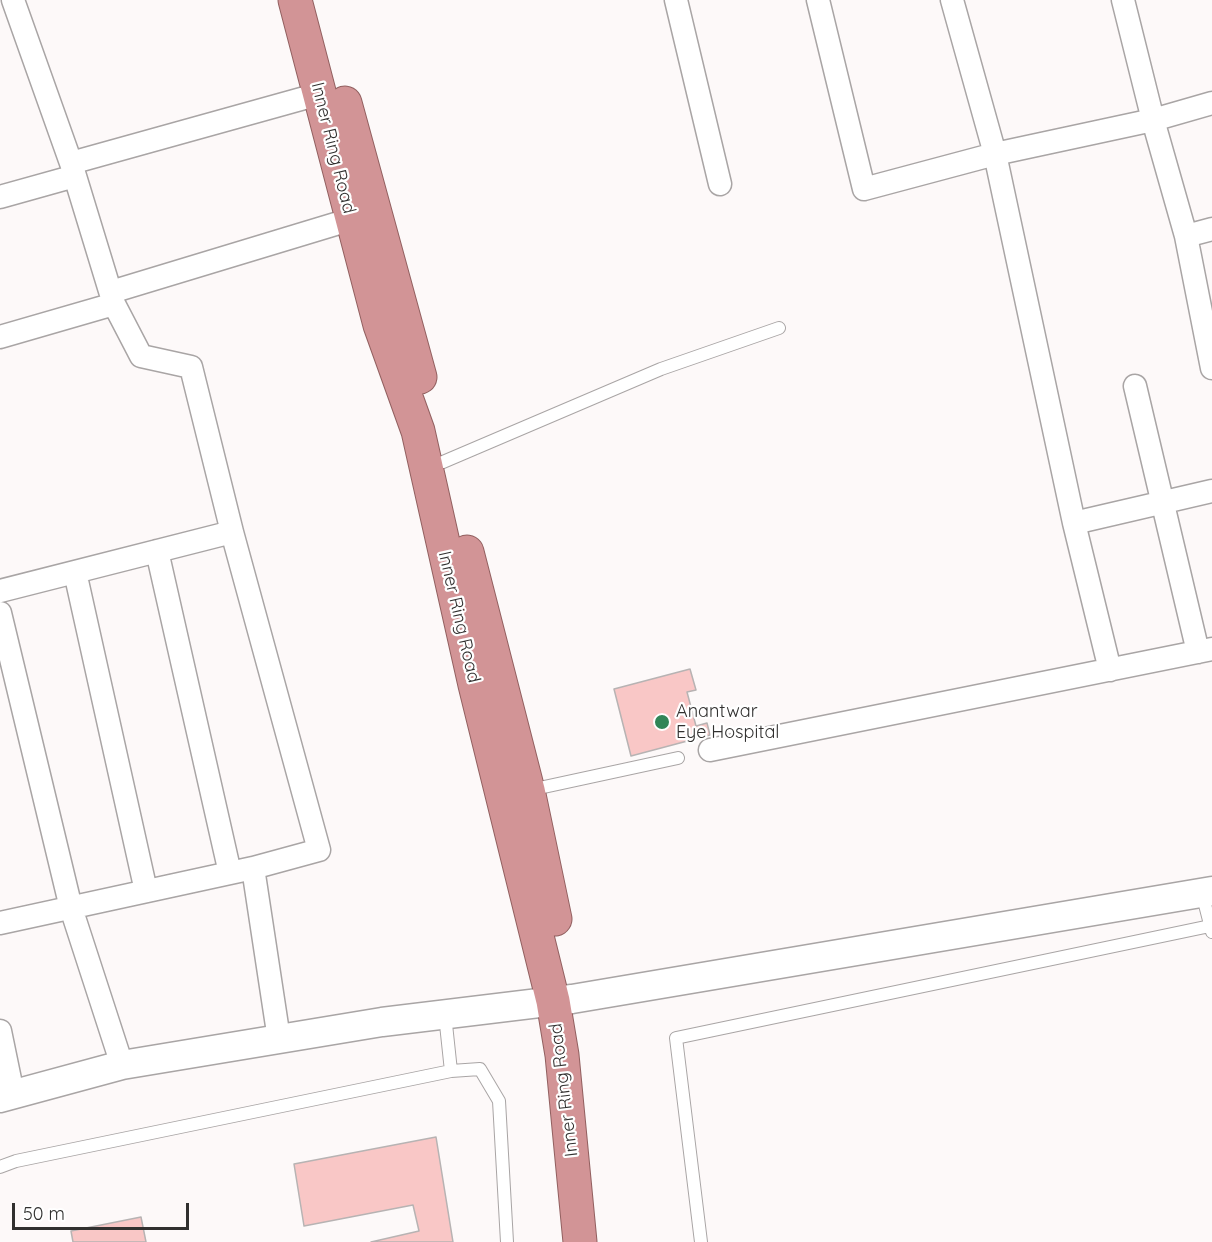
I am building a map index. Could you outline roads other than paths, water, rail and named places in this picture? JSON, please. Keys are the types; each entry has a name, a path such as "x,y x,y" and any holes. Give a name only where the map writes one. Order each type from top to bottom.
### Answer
{"highway":[{"name":"Inner Ring Road","path":"295,0 380,325 418,431 495,773 563,1000 562,1055 580,1242"},
{"name":"Inner Ring Road","path":"317,0 443,462 528,790 563,1000 596,1242"}],"street":[{"path":"0,923 253,868 318,850 232,532 191,367 141,356 113,298 73,170 14,0"},
{"path":"676,0 720,184"},
{"path":"818,0 864,189 995,154 1153,120 1212,103"},
{"path":"952,0 995,154 1074,523 1110,670"},
{"path":"1123,0 1153,120 1186,236 1211,357"},
{"path":"0,197 73,170 320,94"},
{"path":"0,337 352,219"},
{"path":"1186,236 1212,229"},
{"path":"710,750 1205,650 1162,502 1136,386"},
{"path":"1074,523 1212,491"},
{"path":"0,591 232,532"},
{"path":"157,551 230,873"},
{"path":"75,572 146,891"},
{"path":"0,613 70,908 122,1065"},
{"path":"253,868 279,1039"},
{"path":"0,1031 7,1096 122,1065 279,1039 563,1000 1207,892"}],"lane":[{"path":"443,462 661,369 779,328"},
{"path":"528,790 678,758"},
{"path":"701,1242 676,1038 1211,929 1207,892"},
{"path":"445,1015 451,1071"},
{"path":"0,1167 16,1161 451,1071 480,1069 499,1101 507,1242"}],"place":[{"name":"Anantwar Eye Hospital","path":"662,722"}]}
